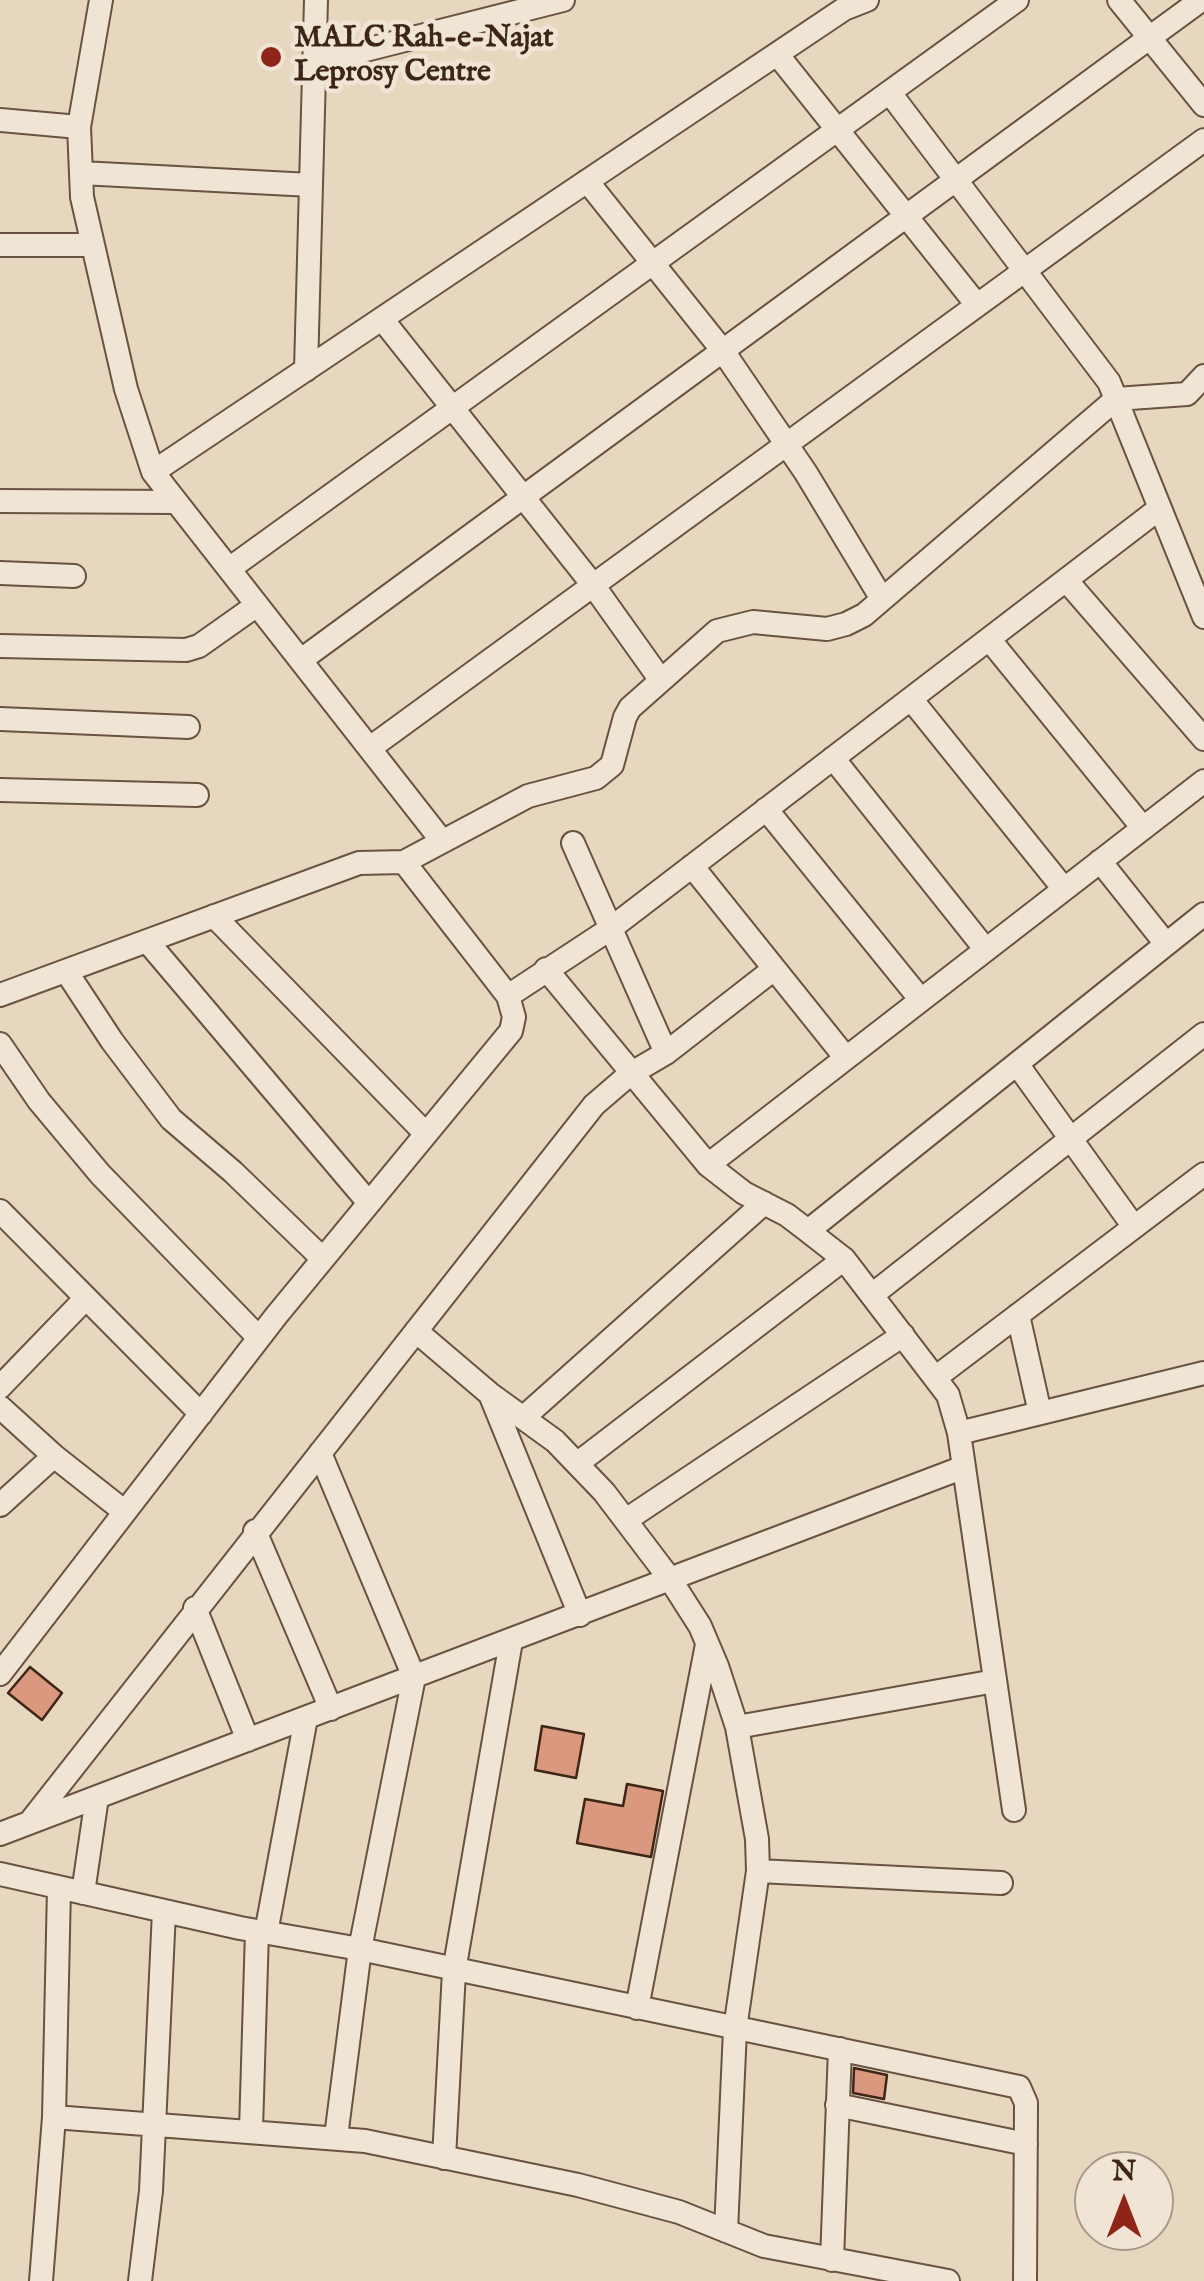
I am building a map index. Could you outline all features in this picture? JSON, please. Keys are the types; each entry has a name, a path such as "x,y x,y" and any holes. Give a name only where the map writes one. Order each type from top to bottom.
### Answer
{"street":[{"path":"101,0 79,127 82,197 126,390 153,472 442,841"},
{"path":"306,370 316,0"},
{"path":"314,63 563,0"},
{"path":"153,472 776,54 844,9 866,0"},
{"path":"229,569 1017,0"},
{"path":"1119,0 1204,105"},
{"path":"301,660 1201,0"},
{"path":"776,54 978,305"},
{"path":"890,93 1110,382 1204,617"},
{"path":"0,120 79,127"},
{"path":"370,748 1204,140"},
{"path":"81,172 311,185"},
{"path":"587,182 722,351 806,473 882,600"},
{"path":"0,245 93,245"},
{"path":"382,319 593,585 660,679"},
{"path":"0,995 359,863 404,862 528,796 596,778 606,771 616,754 625,717 637,700 718,630 753,622 827,629 846,624 882,600 1116,399 1187,394 1204,376"},
{"path":"0,500 176,502"},
{"path":"508,996 610,929 1160,508"},
{"path":"0,573 74,576"},
{"path":"1066,580 1204,740"},
{"path":"0,646 186,650 199,646 258,605"},
{"path":"989,639 1143,828"},
{"path":"911,699 1064,889"},
{"path":"0,719 188,727"},
{"path":"833,758 986,950"},
{"path":"708,1165 1204,781"},
{"path":"0,790 198,795"},
{"path":"766,809 921,1000"},
{"path":"573,843 666,1052"},
{"path":"1100,861 1166,944"},
{"path":"0,1674 259,1338 510,1031 514,1017 508,996 404,862"},
{"path":"692,866 846,1058"},
{"path":"808,1231 1204,914"},
{"path":"214,916 426,1134"},
{"path":"147,941 370,1203"},
{"path":"546,969 708,1165 844,1259 948,1395 959,1433 1014,1810"},
{"path":"30,1822 594,1104 774,969"},
{"path":"66,971 171,1119 233,1172 323,1259"},
{"path":"872,1295 1204,1034"},
{"path":"0,1044 39,1101 100,1174 259,1338"},
{"path":"1016,1064 1134,1228"},
{"path":"935,1378 1204,1174"},
{"path":"524,1418 764,1203"},
{"path":"1,1213 201,1414"},
{"path":"578,1463 844,1259"},
{"path":"0,1387 86,1298"},
{"path":"1018,1314 1040,1413"},
{"path":"416,1331 578,1463 626,1520 670,1579 707,1644 737,1727 758,1871 735,2029 726,2231"},
{"path":"626,1520 902,1335"},
{"path":"959,1433 1204,1373"},
{"path":"490,1394 580,1615"},
{"path":"0,1407 125,1512"},
{"path":"320,1452 414,1676 360,1949 336,2137"},
{"path":"0,1505 54,1456"},
{"path":"0,1834 964,1467"},
{"path":"255,1531 330,1709"},
{"path":"195,1608 248,1740"},
{"path":"444,2158 454,1971 510,1640"},
{"path":"636,2008 707,1644"},
{"path":"737,1727 995,1681"},
{"path":"251,2130 262,1932 306,1718"},
{"path":"41,2281 71,1890 96,1797"},
{"path":"758,1871 1001,1883"},
{"path":"0,1874 262,1932 360,1949 1019,2087 1026,2104 1025,2281"},
{"path":"140,2281 151,2190 164,1911"},
{"path":"837,2268 840,2050"},
{"path":"838,2105 1026,2144"},
{"path":"54,2116 336,2137 578,2185 679,2212 764,2246 837,2268 948,2281"}],"building":[{"path":"30,1667 62,1693 42,1720 8,1693"},
{"path":"542,1726 584,1734 576,1778 535,1770"},
{"path":"627,1784 663,1791 651,1857 577,1843 585,1799 623,1806"},
{"path":"854,2068 887,2075 884,2099 853,2093"}],"place":[{"name":"MALC Rah-e-Najat Leprosy Centre","path":"271,57"}]}
